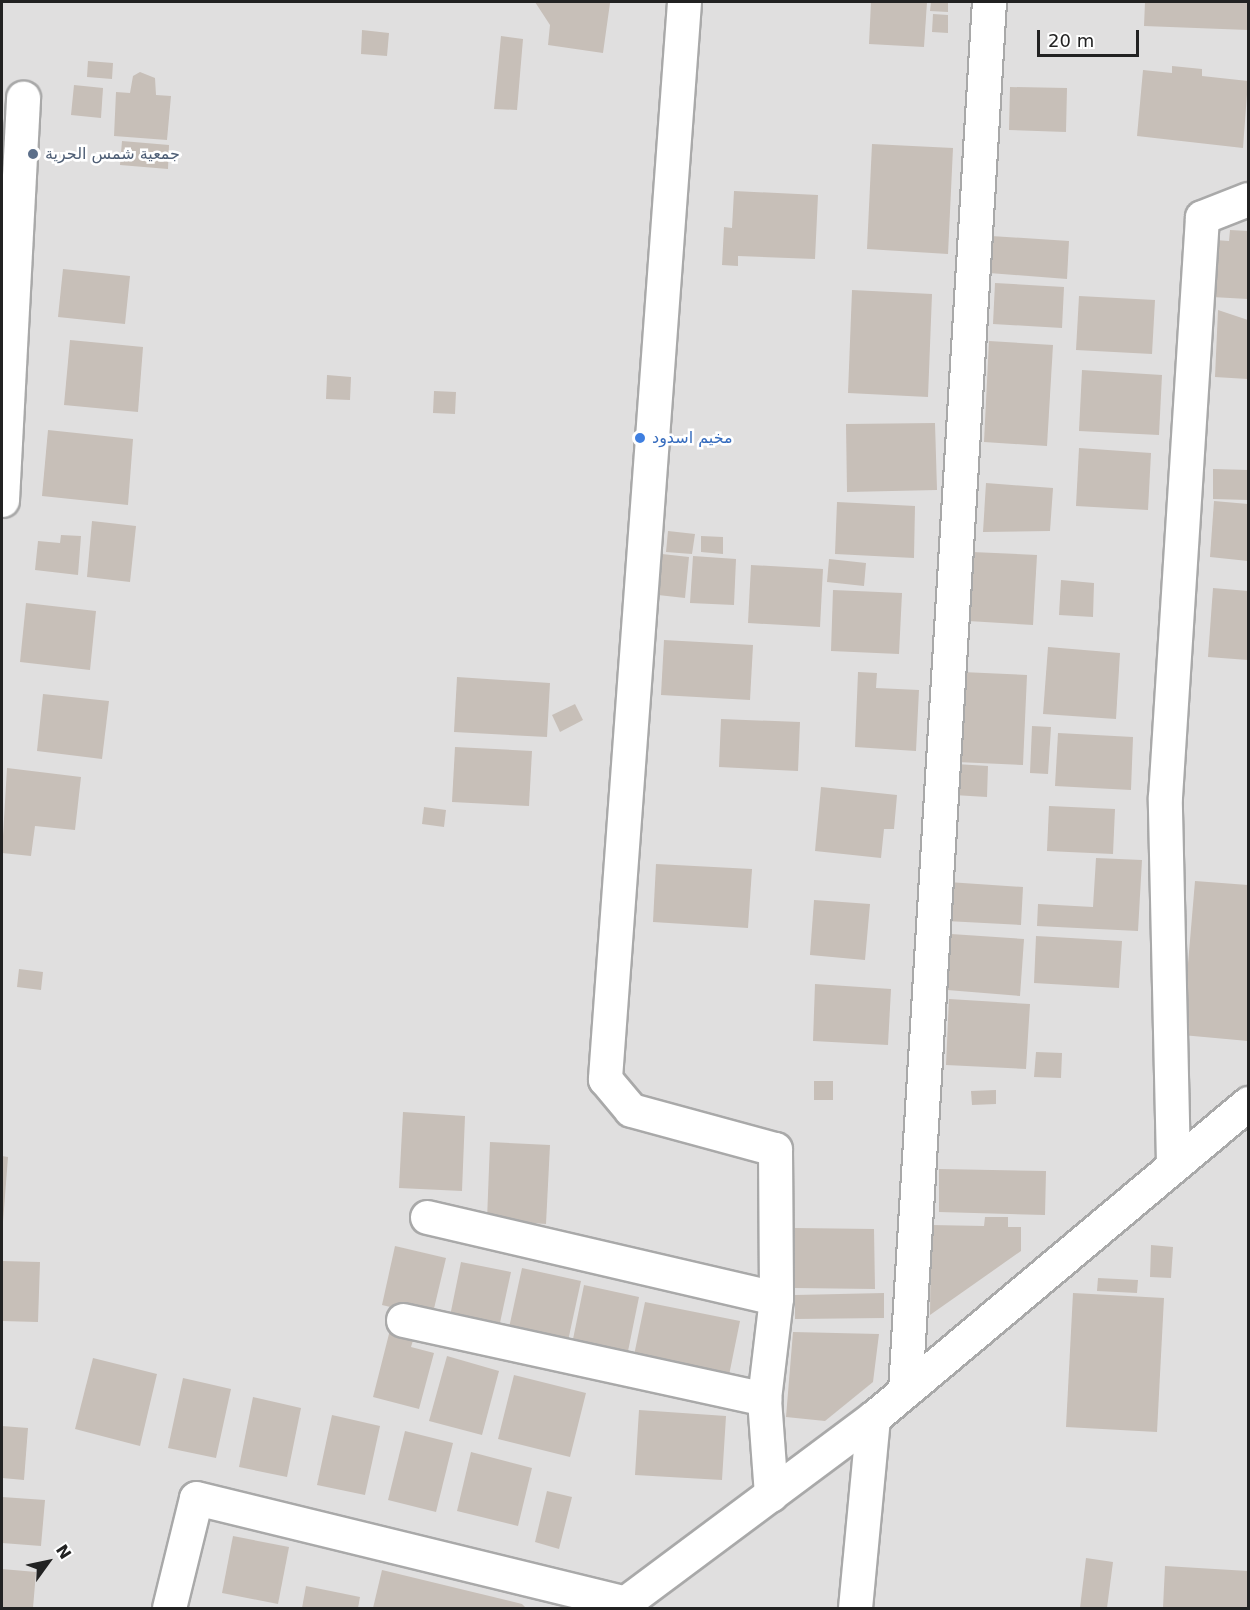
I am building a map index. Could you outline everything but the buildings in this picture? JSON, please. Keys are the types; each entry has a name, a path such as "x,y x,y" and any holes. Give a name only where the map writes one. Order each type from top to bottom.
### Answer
{"street":[{"path":"684,2 605,1079 631,1110 775,1149 776,1298 764,1399 771,1495"},
{"path":"905,1390 989,2"},
{"path":"2,500 4,389 23,98"},
{"path":"1173,1163 1165,797 1202,217 1248,199"},
{"path":"170,1608 196,1498 622,1606 873,1418 1092,1238 1173,1163 1248,1103"},
{"path":"427,1217 776,1298"},
{"path":"403,1320 764,1399"},
{"path":"855,1608 873,1418"}],"shaded area":[{"path":"2,2 1248,2 1248,1608 2,1608"}],"place":[{"name":"جمعية شمس الحرية","path":"33,154"},
{"name":"مخيم اسدود","path":"640,438"}]}
